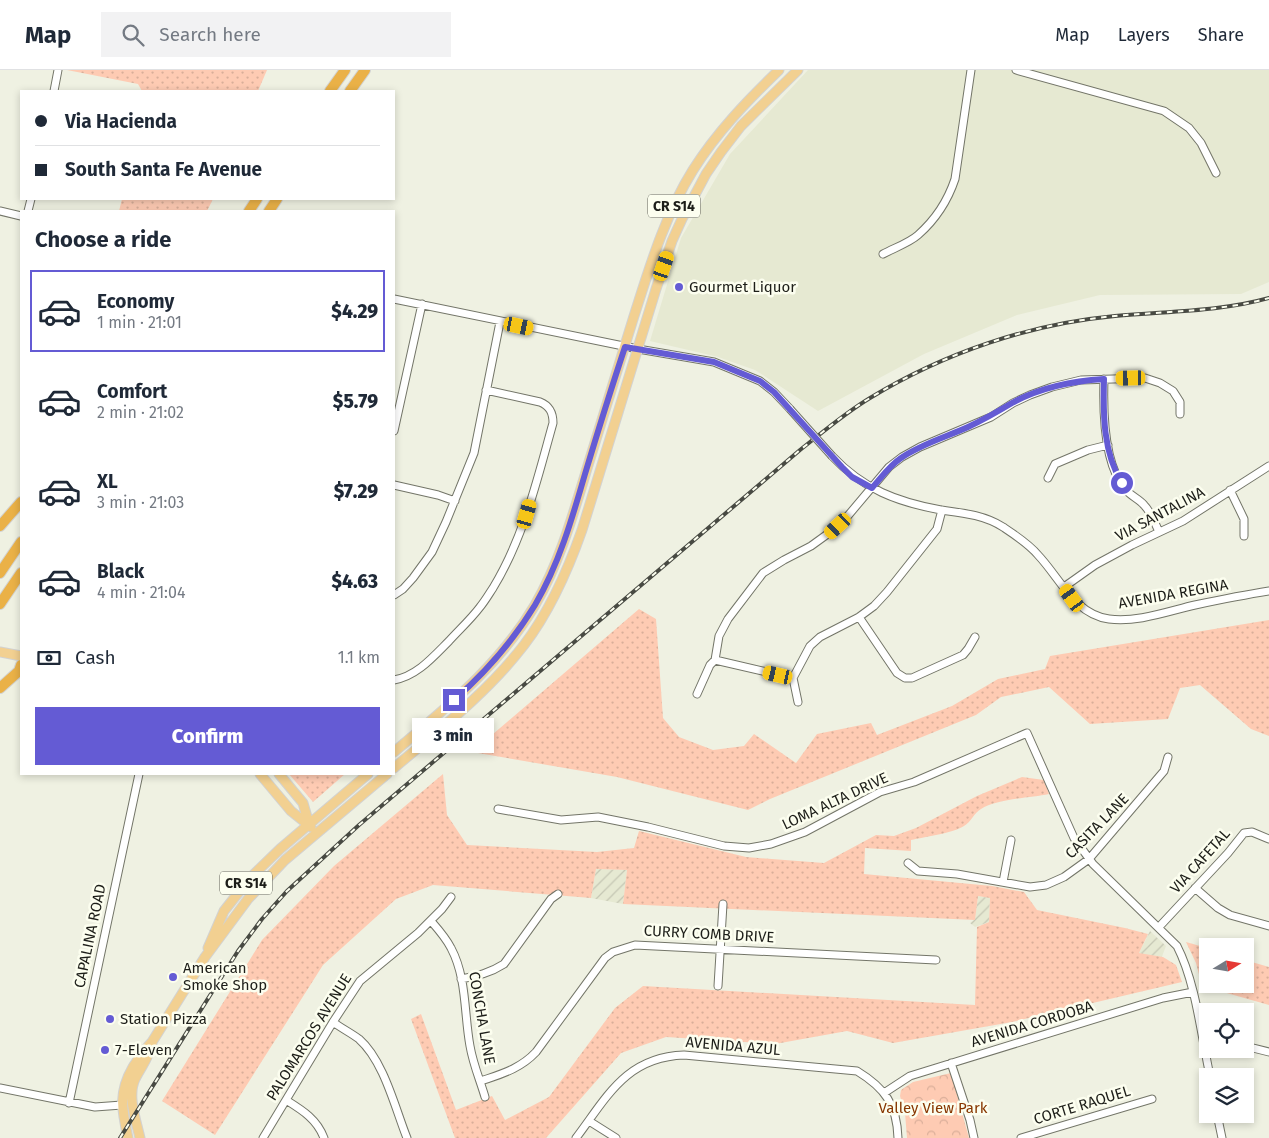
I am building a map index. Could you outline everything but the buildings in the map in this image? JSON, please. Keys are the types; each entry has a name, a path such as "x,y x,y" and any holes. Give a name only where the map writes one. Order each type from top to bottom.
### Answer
{"highway":[{"path":"331,90 345,70"},
{"path":"351,90 365,70"},
{"path":"0,526 20,503"},
{"path":"0,573 20,543"},
{"path":"0,604 20,574"},
{"path":"0,688 20,668"}],"main road":[{"name":"CR S14","path":"395,751 485,672 508,645 536,604 570,526 655,250 665,224 681,192 709,147 746,102 779,70"},
{"name":"CR S14","path":"395,767 489,685 535,630 556,594 573,557 582,530 672,241 692,199 721,152 741,126 798,70"},
{"path":"4,652 20,656"},
{"path":"261,775 291,810 309,824 316,833"},
{"path":"280,775 303,803 309,824"},
{"name":"CR S14","path":"205,957 218,923 233,899 256,872 367,775"},
{"name":"CR S14","path":"128,1138 122,1105 122,1095 126,1081 143,1050 152,1042 205,957 254,892 285,860 386,775"},
{"name":"CR S14","path":"140,1138 132,1090 134,1080 149,1056 152,1042"}],"street":[{"path":"54,90 58,70"},
{"path":"883,254 918,236 950,195 955,179 971,70"},
{"path":"1016,70 1164,111 1189,128 1201,143 1216,173"},
{"path":"0,211 20,216"},
{"name":"AVENIDA REGINA","path":"395,299 638,350 714,362 760,381 774,392 852,477 872,488 912,504 985,518 1002,526 1036,552 1081,607 1093,614 1108,619 1123,620 1156,615 1213,601 1269,591"},
{"path":"395,426 422,304"},
{"path":"395,594 413,578 432,552 474,453 500,322"},
{"path":"698,694 714,660 719,636 728,619 763,574 784,560 811,546 829,533 846,518 889,467 902,457 920,447 991,417 1012,403 1052,387 1081,380 1145,378 1160,383 1173,391 1180,402 1180,414"},
{"path":"1104,379 1104,412 1108,445 1116,474 1127,491 1145,505 1159,532"},
{"path":"395,680 415,672 433,658 481,606 506,566 527,514 553,423 553,416 548,405 486,390"},
{"path":"1048,478 1056,464 1088,450 1108,445"},
{"name":"VIA SANTALINA","path":"1064,586 1095,565 1183,521 1269,466"},
{"path":"395,485 455,501"},
{"path":"1230,490 1244,519 1244,536"},
{"path":"798,702 793,678 810,646 820,637 859,617 874,606 925,546 937,529 942,510"},
{"path":"859,617 898,673 905,678 912,678 963,655 975,637"},
{"path":"714,660 793,678"},
{"name":"LOMA ALTA DRIVE","path":"498,809 561,820 598,818 648,827 724,846 756,847 771,844 805,832 880,792 914,782 1027,733 1074,838 1089,859"},
{"name":"CASITA LANE","path":"908,863 918,871 958,874 1030,887 1046,885 1064,877 1089,859 1164,772 1168,757"},
{"name":"CAPALINA ROAD","path":"69,1103 139,775"},
{"name":"VIA CAFETAL","path":"1159,927 1244,833 1252,832 1269,839"},
{"path":"1003,882 1011,840"},
{"path":"1089,859 1177,946 1184,959 1199,1018"},
{"path":"1195,888 1218,908 1230,914 1269,926"},
{"path":"461,979 494,971 504,964 551,899 558,894"},
{"name":"PALOMARCOS AVENUE","path":"263,1138 333,1022 364,975 418,933 451,897"},
{"path":"718,986 723,904"},
{"name":"CONCHA LANE","path":"431,920 452,949 458,964 470,1047 474,1066 485,1097"},
{"name":"CURRY COMB DRIVE","path":"480,1081 515,1069 527,1062 598,966 613,952 635,945 936,960"},
{"name":"AVENIDA CORDOBA","path":"884,1093 899,1081 910,1076 1162,998 1193,992"},
{"path":"333,1022 360,1040 374,1057 384,1078 406,1138"},
{"path":"1254,1048 1269,1052"},
{"name":"AVENIDA AZUL","path":"576,1138 615,1086 626,1075 647,1062 672,1055 857,1071 873,1081 884,1093"},
{"path":"951,1064 970,1120 974,1138"},
{"path":"0,1088 95,1107 122,1105"},
{"path":"884,1093 892,1106 897,1124 898,1138"},
{"name":"CORTE RAQUEL","path":"1021,1138 1152,1099"},
{"path":"286,1100 307,1113 320,1127 324,1138"},
{"path":"589,1120 616,1138"},
{"path":"1219,1123 1222,1138"}],"shaded area":[{"path":"808,70 1269,70 1269,282 1241,294 1100,295 1017,315 924,354 818,411 755,370 718,357 650,341 681,238 730,154"},
{"path":"596,869 627,870 623,904 591,898"},
{"path":"978,896 990,898 989,922 975,927 970,923 975,919"},
{"path":"1150,931 1166,946 1161,959 1139,953"}],"green space":[{"path":"67,70 267,70 258,90 141,90 138,84"},
{"path":"122,200 212,200 208,210 119,210"},
{"path":"639,609 656,619 663,718 679,737 713,750 744,746 754,734 796,763 817,734 871,723 877,735 952,706 998,679 1045,669 1050,656 1269,620 1269,736 1251,729 1200,685 1180,688 1168,719 1090,724 1049,687 1001,697 976,715 770,799 748,810 617,777 472,752"},
{"path":"443,774 447,815 467,845 597,852 634,848 639,831 746,857 824,863 876,835 894,836 916,828 977,796 1022,777 1044,780 1049,794 1004,801 987,806 966,824 953,831 911,840 911,851 865,848 864,874 992,886 1024,892 1037,910 1148,934 1139,953 1163,957 1176,965 1182,982 1012,1022 893,1043 847,1031 775,1044 666,1037 621,1053 546,1138 455,1138 411,1019 421,1014 456,1110 492,1096 505,1120 549,1097 615,1008 643,986 975,1005 977,927 989,922 990,898 978,896 975,920 623,904 627,870 596,869 591,898 433,885 396,899 323,965 215,1135 162,1101 262,940 334,866"},
{"path":"290,775 344,775 313,802"},
{"path":"1186,942 1199,946 1199,974"},
{"path":"1254,963 1269,967 1269,1005 1227,993 1254,993"},
{"name":"Valley View Park","path":"951,1073 969,1138 907,1138 905,1113 900,1096 901,1090 913,1082"}],"railway":[{"path":"120,1138 238,951 262,919 287,891 359,825 800,450 843,416 870,398 927,367 957,354 1019,334 1083,320 1212,309 1269,298"}],"place":[{"name":"Gourmet Liquor","path":"679,287"},
{"name":"American Smoke Shop","path":"173,977"},
{"name":"Station Pizza","path":"110,1019"},
{"name":"7-Eleven","path":"105,1050"}],"route":[{"path":"454,700 485,672 503,651 536,604 570,526 625,347 714,362 760,381 774,392 852,477 872,488 889,467 902,457 920,447 991,417 1012,403 1052,387 1081,380 1104,379 1104,412 1108,445 1116,474 1122,483"}]}
